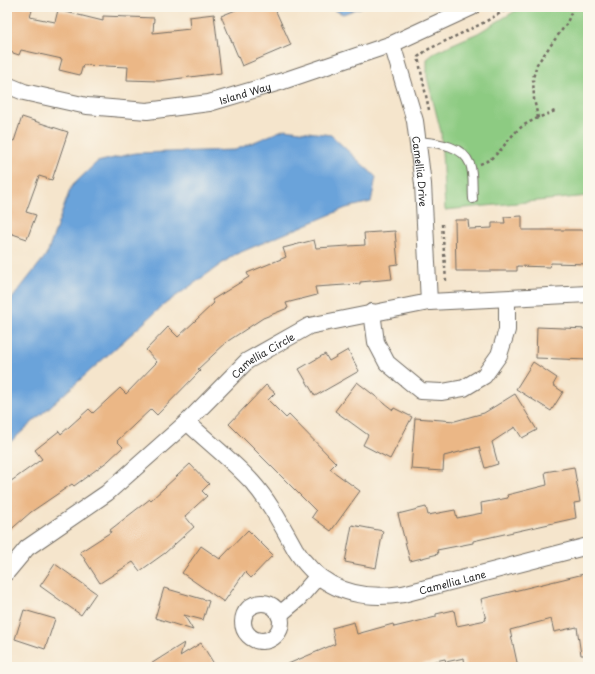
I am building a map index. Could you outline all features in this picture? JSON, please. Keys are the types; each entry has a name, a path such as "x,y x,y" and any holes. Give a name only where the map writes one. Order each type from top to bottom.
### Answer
{"street":[{"name":"Island Way","path":"7,85 24,92 87,106 146,111 209,103 283,81 392,44 472,7"},
{"name":"Camellia Drive","path":"392,44 415,121 418,141 422,184 428,302"},
{"name":"Camellia Circle","path":"7,572 27,548 107,493 187,422 247,361 309,326 372,312 428,302 588,294"},
{"path":"372,312 376,342 387,363 421,391 442,392 464,388 484,376 499,355 507,330 507,299"},
{"name":"Camellia Lane","path":"187,422 252,482 277,516 296,550 318,576 328,583 351,593 392,596 588,546"},
{"path":"279,615 298,599 318,576"}],"lane":[{"path":"418,141 449,146 463,155 470,164 473,199"}],"path":[{"path":"430,114 418,57 427,50 483,23 511,7"},
{"path":"538,118 534,99 533,78 537,64 567,23 573,7"},
{"path":"470,164 479,165 490,161 519,129 538,118 555,111"},
{"path":"441,220 446,281"}],"green space":[{"path":"522,7 588,7 588,196 445,210 441,132 427,77 427,59 437,51 478,33"}],"water":[{"path":"328,7 362,7 343,14"},
{"path":"285,129 331,135 376,177 371,202 346,208 234,255 165,304 7,445 7,305 47,254 71,187 97,162 135,153 235,150"}],"building":[{"path":"7,7 33,7 30,17 55,22 58,10 103,21 103,16 154,18 153,33 190,29 189,17 214,14 221,73 159,81 127,80 128,67 83,65 80,75 59,70 62,59 21,50 19,55 7,51"},
{"path":"243,7 274,7 291,45 242,66 221,16"},
{"path":"22,117 68,132 52,180 39,176 26,212 36,215 27,239 7,232 7,139 14,141"},
{"path":"522,216 522,230 586,230 588,264 551,263 550,267 517,266 517,271 456,271 455,220 468,220 469,229 492,228 492,223 505,223 504,217"},
{"path":"395,231 398,264 390,265 392,279 360,282 360,284 315,287 317,295 286,303 288,308 263,318 228,341 198,369 200,371 157,415 151,409 117,441 123,447 108,461 74,486 72,484 31,512 7,533 7,484 42,459 35,450 59,431 61,434 89,409 93,413 120,388 126,394 157,362 146,350 168,327 178,337 214,303 212,300 249,277 247,273 286,257 283,248 314,240 316,248 365,245 364,233"},
{"path":"537,327 588,329 587,360 536,358"},
{"path":"348,350 359,371 315,396 299,369 325,354 329,361"},
{"path":"533,362 557,378 553,385 563,392 551,411 516,389"},
{"path":"357,382 393,410 394,408 412,417 390,459 363,445 368,435 335,411"},
{"path":"266,385 275,393 268,400 286,418 289,415 336,463 330,469 360,491 331,531 312,517 316,511 229,424"},
{"path":"515,394 537,430 522,438 515,427 492,442 498,464 485,468 479,447 444,456 443,471 411,469 415,418 455,421 484,413"},
{"path":"190,464 209,484 202,491 207,496 185,516 194,527 165,553 140,571 133,562 100,583 80,552 111,532 110,530 150,499 151,500"},
{"path":"574,467 580,502 574,503 576,518 473,541 473,543 437,550 438,554 410,561 398,514 426,507 428,515 455,510 457,518 482,513 481,503 508,498 507,495 547,485 545,472"},
{"path":"352,525 383,531 376,568 345,562"},
{"path":"248,530 273,555 251,578 245,572 224,602 182,573 201,546 220,559"},
{"path":"55,564 96,593 81,615 40,586"},
{"path":"588,573 588,655 581,655 577,627 554,632 551,619 510,630 518,667 465,667 464,658 446,662 445,659 408,667 281,667 335,644 332,628 354,622 357,634 393,624 394,627 436,617 436,614 454,610 457,626 486,620 481,599"},
{"path":"164,588 209,601 203,620 184,615 193,630 155,618"},
{"path":"24,610 55,619 45,649 15,639"},
{"path":"184,643 180,656 201,643 216,667 146,667"}]}
